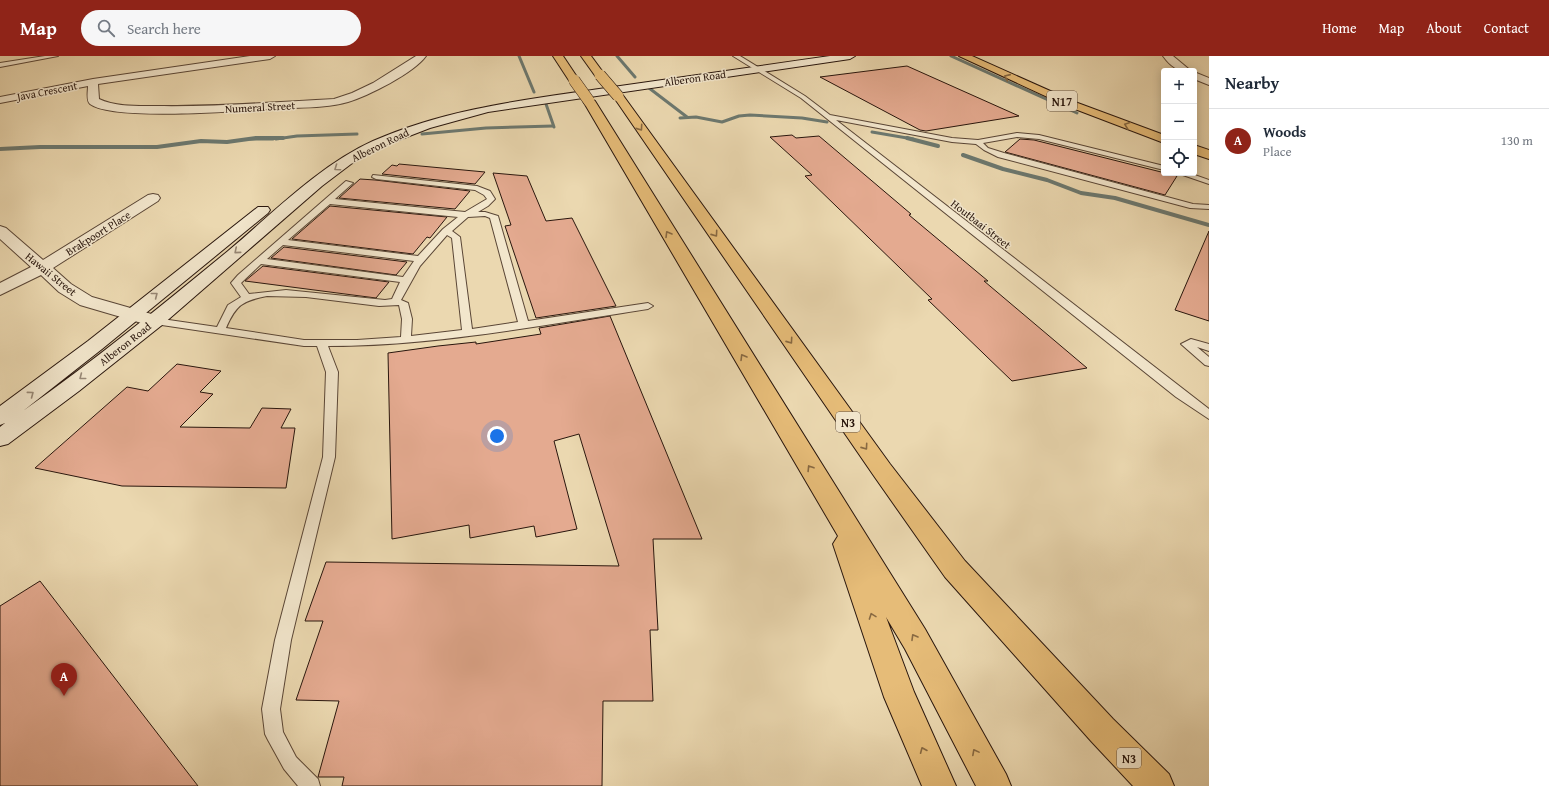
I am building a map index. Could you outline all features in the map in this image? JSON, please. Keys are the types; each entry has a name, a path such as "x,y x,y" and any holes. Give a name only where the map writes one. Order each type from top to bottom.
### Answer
{"highway":[{"path":"558,56 589,101 915,640 994,786"},
{"name":"N3","path":"586,56 618,96 882,470 955,569 1102,730 1157,786"},
{"name":"N17","path":"964,56 1071,104 1161,138"},
{"path":"1197,151 1209,155"},
{"path":"831,501 900,697 939,786"},
{"path":"1102,730 1166,786"}],"main road":[{"name":"Java Crescent","path":"0,100 93,82 270,56"},
{"name":"Numeral Street","path":"134,109 187,110 328,103 352,97 417,62 421,56"},
{"name":"Alberon Road","path":"286,192 327,161 348,149 402,125 436,115 492,102 689,73 850,56"},
{"path":"1168,56 1182,68"},
{"path":"777,57 800,57"},
{"name":"Alberon Road","path":"0,438 66,390 155,320 316,183 346,161 377,144 426,125 487,109 729,73 800,57"},
{"path":"689,73 711,66"},
{"path":"729,73 748,75 781,83"},
{"path":"1197,76 1209,82"},
{"name":"Java Crescent","path":"93,82 93,100 96,103 134,109"},
{"name":"Brakpoort Place","path":"42,268 153,198"},
{"name":"Alberon Road","path":"0,417 95,345 275,200"},
{"name":"Hawaii Street","path":"0,231 65,288 86,301 155,320"},
{"path":"0,290 42,268"}],"lane":[{"path":"0,65 55,56"},
{"name":"Houtbaai Street","path":"736,56 781,83 827,116 1180,394 1209,415"},
{"path":"827,116 952,140 978,142 1016,135 1040,137 1161,167"},
{"path":"978,142 986,149 1001,155 1193,206 1209,207"},
{"path":"1190,176 1209,182"},
{"path":"376,177 477,188 487,193 491,198 488,202 466,215 436,239 405,280 396,301"},
{"path":"247,298 236,283 241,276 349,182"},
{"path":"328,201 466,215 485,214 494,216 524,324"},
{"path":"446,231 456,237 467,332"},
{"path":"280,242 420,259"},
{"path":"259,261 405,280"},
{"path":"220,331 234,304 247,298 271,294 315,295 382,303 396,301 403,303 407,319 406,340"},
{"path":"155,320 220,331 322,344 406,340 648,306"},
{"path":"1209,348 1191,342 1186,344 1209,363"},
{"path":"311,786 290,762 274,734 271,709 283,640 329,457 332,372 322,344"}],"building":[{"path":"907,66 1019,116 926,131 920,130 820,77"},
{"path":"792,135 796,138 819,136 911,214 909,215 988,281 984,281 1087,368 1012,381 928,300 932,299 805,176 812,175 770,137"},
{"path":"1020,139 1034,140 1161,172 1161,176 1177,176 1165,195 1005,152"},
{"path":"399,164 485,172 475,184 382,174 392,165 397,166"},
{"path":"493,173 527,176 546,221 572,218 616,306 536,318 505,226 511,225"},
{"path":"360,179 470,191 455,209 339,198"},
{"path":"330,206 447,217 430,238 427,237 413,254 292,239"},
{"path":"1209,231 1209,321 1175,310"},
{"path":"284,247 407,262 396,275 271,258"},
{"path":"263,266 389,282 376,298 245,281"},
{"path":"610,316 702,539 653,539 658,630 650,630 653,701 603,701 602,786 342,786 344,777 318,777 339,701 296,700 323,621 305,621 326,562 619,566 579,434 554,441 577,529 536,537 534,526 470,538 469,525 392,539 388,353 476,342 476,344 541,334 539,328"},
{"path":"177,364 221,371 200,392 213,394 180,427 250,428 262,408 291,409 281,428 295,428 286,488 122,486 35,468 127,387 148,391"},
{"path":"40,581 198,786 0,786 0,606"}],"waterway":[{"path":"519,56 534,92"},
{"path":"617,56 635,77"},
{"path":"951,56 1077,113"},
{"path":"649,88 687,117"},
{"path":"546,104 554,127"},
{"path":"680,118 696,117 722,122 739,116 750,115 802,118 827,122"},
{"path":"422,134 486,128 553,126"},
{"path":"872,132 913,139"},
{"path":"283,138 297,136 357,134"},
{"path":"0,149 40,147 157,147 201,141 227,142 256,138 283,138"},
{"path":"276,139 283,138"},
{"path":"907,138 938,146"},
{"path":"250,139 273,139"},
{"path":"963,155 1003,169 1047,180 1081,193 1115,198 1209,225"}],"place":[{"name":"Woods","path":"64,696"}]}
